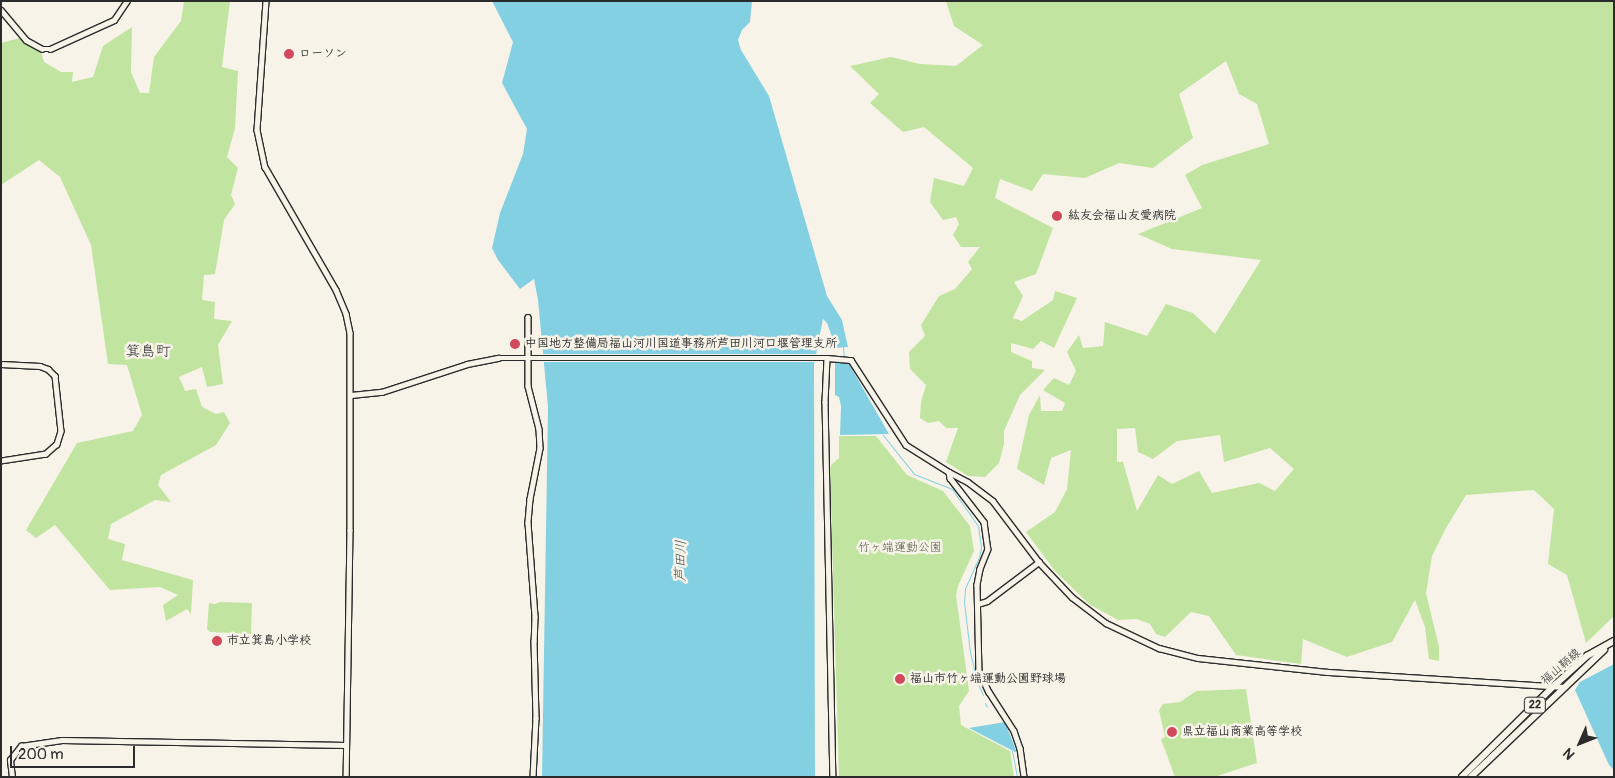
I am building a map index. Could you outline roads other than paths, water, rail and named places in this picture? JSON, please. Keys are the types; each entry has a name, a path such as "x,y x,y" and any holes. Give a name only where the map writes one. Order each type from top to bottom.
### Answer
{"main road":[{"name":"福山鞆線","path":"1462,777 1587,656 1614,641"},
{"name":"福山鞆線","path":"1471,777 1563,687 1614,641"}],"street":[{"path":"1,10 26,40 42,49 50,49 114,20 127,1"},
{"path":"266,1 257,130 264,167 336,290 346,314 350,333 351,396 346,777"},
{"path":"528,317 528,386 538,429 540,448 530,499 528,523 536,617 534,642 536,718 533,777"},
{"path":"827,358 825,402 833,777"},
{"path":"351,396 382,392 488,359 848,358 855,363 896,432 906,445 968,482 993,501 1039,562 1072,597 1088,610 1132,637 1158,648 1198,658 1327,672 1563,687"},
{"path":"1,364 40,366 48,369 55,376 62,431 57,444 46,454 1,461"},
{"path":"949,472 950,478 984,522 988,549 980,569 978,604 979,671 988,692 1014,731 1020,748 1024,777"},
{"path":"978,604 987,601 1039,562"},
{"path":"12,777 10,760 21,746 62,740 346,745"}],"water":[{"name":"芦田川","path":"492,1 752,1 750,22 742,30 738,40 741,50 769,96 827,296 842,320 848,347 836,348 827,323 823,319 814,365 815,777 542,777 548,407 538,300 534,279 520,289 498,260 492,248 500,213 523,154 527,129 502,83 513,42"},
{"path":"835,362 849,364 889,434 840,435 841,406 839,397 835,395"},
{"path":"1614,664 1614,770 1609,765 1575,690 1580,682"},
{"path":"1005,722 1017,753 969,728"}],"waterway":[{"path":"843,347 844,358"},
{"path":"883,435 914,474 952,489 978,526 981,548 965,589 964,602 970,652 977,682 983,695"},
{"path":"985,703 987,707"},
{"path":"1012,751 1017,777"}],"place":[{"name":"ローソン","path":"289,54"},
{"name":"紘友会福山友愛病院","path":"1057,216"},
{"name":"中国地方整備局福山河川国道事務所芦田川河口堰管理支所","path":"515,344"},
{"name":"市立箕島小学校","path":"217,641"},
{"name":"福山市竹ヶ端運動公園野球場","path":"900,679"},
{"name":"県立福山商業高等学校","path":"1172,732"}],"district":[{"name":"箕島町","path":"148,352"}],"park label":[{"name":"竹ヶ端運動公園","path":"900,548"}]}
